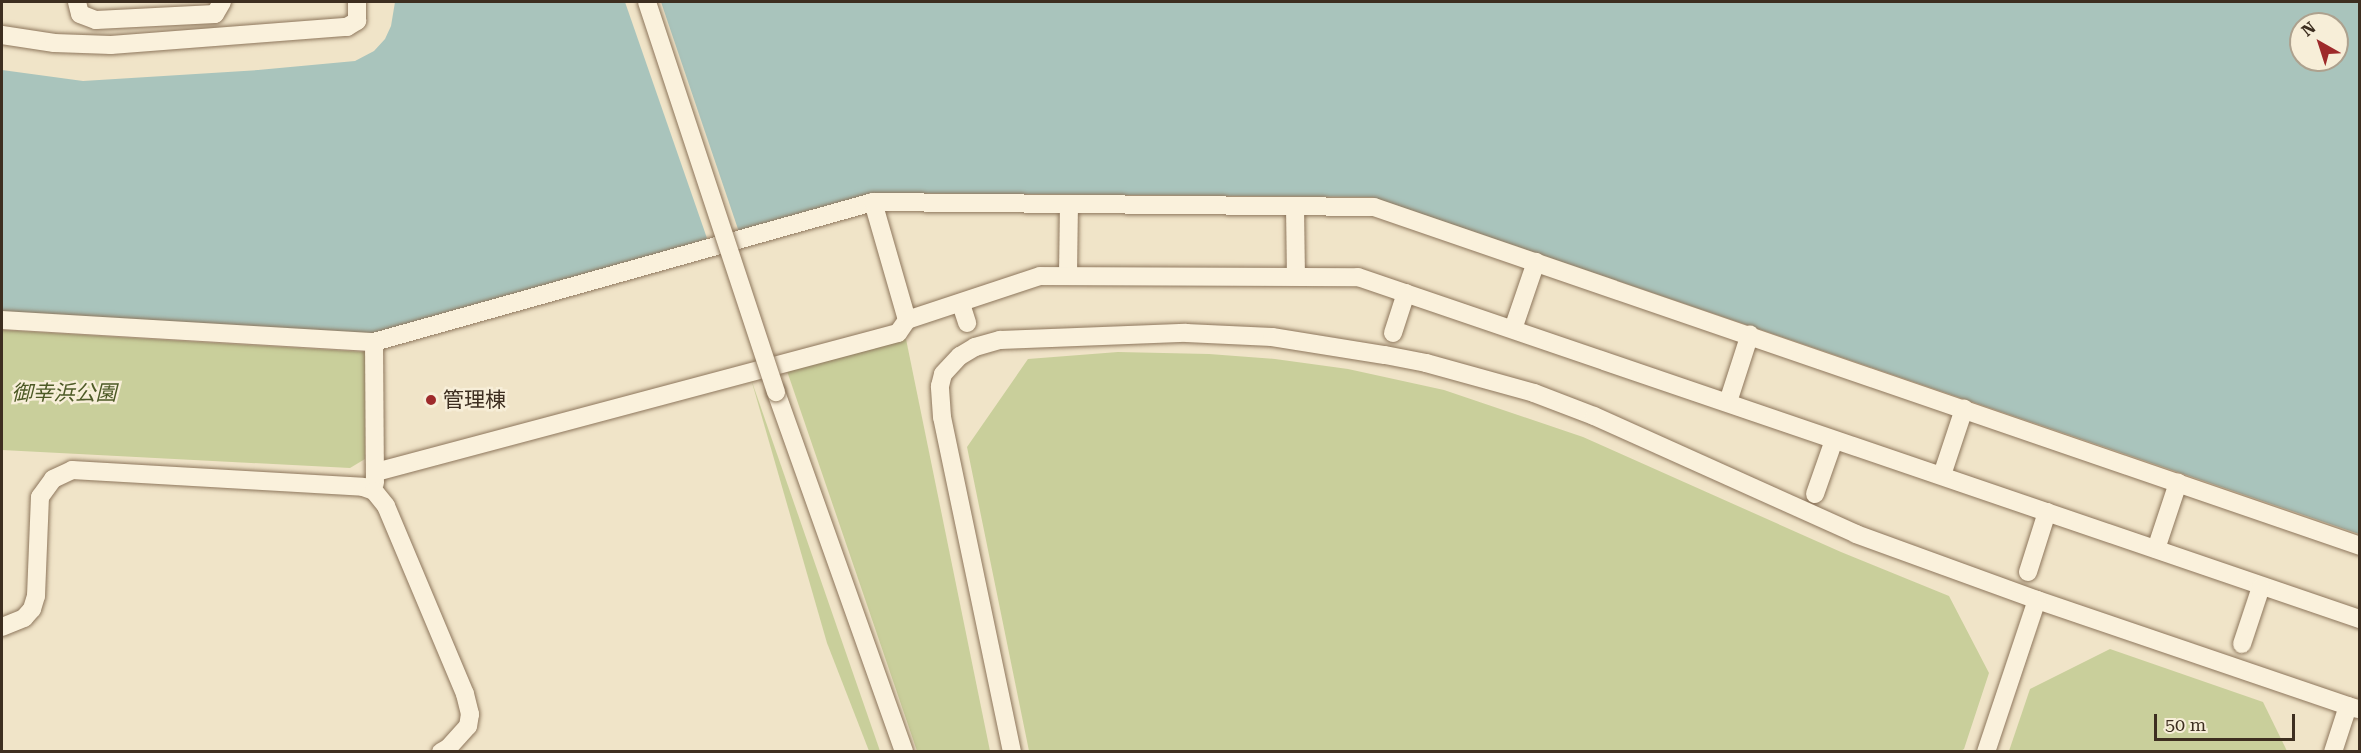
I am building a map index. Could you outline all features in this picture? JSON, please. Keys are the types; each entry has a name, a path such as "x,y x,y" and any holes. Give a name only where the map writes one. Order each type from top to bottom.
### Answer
{"street":[{"path":"77,2 80,14 96,20 215,14 222,2"},
{"path":"2,35 54,43 111,45 347,27 357,21 357,2"},
{"path":"647,2 776,392 904,752"},
{"path":"873,202 907,320"},
{"path":"2,321 374,342 873,202 1374,207 1750,334 2360,546"},
{"path":"1068,275 1069,204"},
{"path":"1295,206 1296,276"},
{"path":"1513,329 1536,262"},
{"path":"376,472 898,333 907,320 1040,276 1358,277 2360,619"},
{"path":"1393,333 1406,293"},
{"path":"961,304 967,323"},
{"path":"1012,752 940,400 940,386 950,364 975,347 1000,340 1186,333 1283,339 1426,363 1534,393 1594,416 1809,515 2037,600 2354,708 2333,752"},
{"path":"1728,402 1750,334"},
{"path":"374,342 376,472 374,491"},
{"path":"1942,475 1964,409"},
{"path":"1815,495 1834,440"},
{"path":"2,627 24,618 32,609 36,596 40,497 53,479 72,470 351,486 374,491 386,506 465,694 470,714 468,726 462,735 441,752"},
{"path":"2156,549 2178,483"},
{"path":"2028,573 2047,513"},
{"path":"2242,644 2261,587"},
{"path":"1986,752 2037,600"}],"green space":[{"name":"御幸浜公園","path":"2,330 365,352 365,459 350,468 2,450"},
{"path":"906,339 990,751 917,751 787,371"},
{"path":"1118,352 1209,354 1275,359 1348,369 1444,390 1583,437 1841,552 1949,596 1989,673 1964,749 1959,752 1029,751 967,447 1028,359"},
{"path":"751,379 880,751 869,751 827,643"},
{"path":"2110,649 2263,702 2287,751 2009,751 2030,689"}],"water":[{"path":"395,2 2359,2 2359,534 1372,197 879,193 376,334 2,312 2,70 83,81 258,70 355,61 374,51 385,39 391,26"}],"pier":[{"path":"625,2 661,2 740,235 709,244"}],"place":[{"name":"管理棟","path":"431,400"}]}
